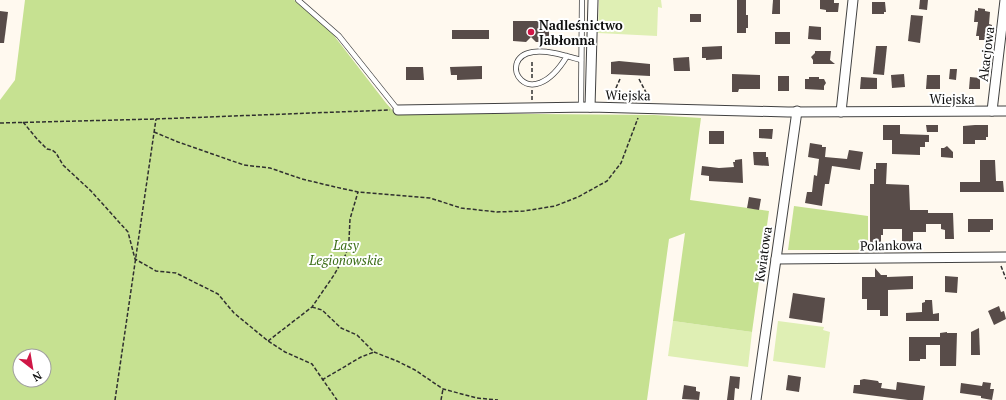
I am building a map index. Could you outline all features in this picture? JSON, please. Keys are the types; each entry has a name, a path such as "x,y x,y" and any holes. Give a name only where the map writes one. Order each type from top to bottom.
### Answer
{"street":[{"path":"585,107 593,0"},
{"path":"841,112 853,0"},
{"name":"Akacjowa","path":"992,111 1005,0"},
{"name":"Wiejska","path":"398,110 585,107 841,112 1006,111"},
{"name":"Kwiatowa","path":"756,400 776,259 777,224 797,111"},
{"name":"Polankowa","path":"776,259 1006,256"}],"lane":[{"path":"298,0 339,36 398,110"},
{"path":"582,0 581,60 585,107"},
{"path":"567,56 560,68 538,84 532,85 524,83 518,78 515,69 517,62 523,55 533,52 547,52 567,56 581,60"}],"path":[{"path":"532,100 533,52"},
{"path":"607,108 620,79"},
{"path":"639,79 655,108"},
{"path":"154,132 244,165 270,168 302,179 358,192 430,198 461,208 497,212 524,211 555,206 607,181 622,163 642,108"},
{"path":"0,122 156,119 398,110"},
{"path":"115,400 156,119"},
{"path":"23,122 47,149 56,153 63,165 92,191 128,232 135,259 156,271 176,273 218,294 234,312 268,341 286,352 312,364 337,400"},
{"path":"268,341 312,307 334,275 346,254 349,240 350,219 358,192"},
{"path":"312,307 322,310 341,328 357,335 374,352 415,370 443,389 477,398 498,400"},
{"path":"322,380 361,357 374,352"},
{"path":"441,400 443,389"}],"green space":[{"name":"Lasy Legionowskie","path":"25,0 294,0 332,33 395,113 654,115 701,118 690,200 769,211 752,332 673,321 685,233 669,239 647,400 0,400 0,100 15,80"},
{"path":"599,0 661,0 662,8 658,7 657,36 598,33"},
{"path":"794,206 868,216 868,250 788,250"},
{"path":"673,321 752,332 748,367 668,356"},
{"path":"778,321 824,327 823,330 830,332 825,368 773,361"}],"building":[{"path":"737,0 746,0 748,28 746,28 746,33 737,33"},
{"path":"773,0 780,0 780,14 772,14"},
{"path":"820,0 834,0 834,3 839,3 838,12 826,12 826,10 820,9"},
{"path":"920,0 928,0 927,10 919,9"},
{"path":"872,2 885,2 886,12 884,12 884,14 872,14"},
{"path":"978,8 985,9 985,11 990,12 989,24 992,25 990,37 987,37 986,40 979,40 979,36 976,36 978,22 974,22 975,10 978,11"},
{"path":"0,11 8,12 4,43 0,43"},
{"path":"690,14 701,14 701,22 690,22"},
{"path":"911,15 923,16 920,43 908,41"},
{"name":"Nadleśnictwo Jabłonna","path":"513,21 549,21 549,42 536,42 531,37 526,42 513,41"},
{"path":"809,26 821,27 821,40 808,39"},
{"path":"452,30 489,30 489,39 452,39"},
{"path":"775,32 790,32 790,44 775,44"},
{"path":"722,46 722,59 706,60 706,58 702,58 702,47"},
{"path":"876,46 887,46 884,75 873,74"},
{"path":"815,51 831,51 830,60 835,64 813,64 811,57"},
{"path":"689,57 690,71 674,71 673,58"},
{"path":"619,61 650,64 650,76 611,74 611,62"},
{"path":"482,66 482,79 457,80 457,75 451,75 450,67"},
{"path":"406,67 423,67 424,80 406,80"},
{"path":"950,69 957,69 956,80 949,79"},
{"path":"732,74 760,75 760,89 739,89 738,92 732,92"},
{"path":"904,74 905,87 892,88 891,75"},
{"path":"927,75 940,75 940,89 926,89"},
{"path":"778,76 789,76 789,91 778,91"},
{"path":"809,77 819,77 819,79 824,79 826,83 824,90 805,89 805,79 809,79"},
{"path":"861,77 877,78 877,89 860,89"},
{"path":"970,77 980,78 980,89 969,89"},
{"path":"883,125 900,125 900,134 929,135 929,142 925,142 925,147 920,147 920,155 892,154 892,140 883,140"},
{"path":"926,125 938,125 938,132 927,132"},
{"path":"988,125 988,137 986,137 986,140 975,140 975,144 963,144 963,126"},
{"path":"759,129 773,129 772,139 759,138"},
{"path":"709,131 724,131 724,144 709,144"},
{"path":"810,143 826,147 825,157 847,159 849,150 863,152 860,170 832,166 829,184 825,184 822,206 805,203 807,192 812,192 814,175 817,176 819,159 808,157"},
{"path":"947,146 953,152 953,158 941,157 941,148"},
{"path":"753,152 766,152 769,166 754,165"},
{"path":"742,159 743,183 709,181 709,176 701,175 702,166 719,168 734,167 733,162 735,162 735,160"},
{"path":"980,160 995,160 996,181 1003,181 1004,192 960,192 960,182 980,182"},
{"path":"876,163 887,163 886,184 909,185 910,210 928,210 928,213 953,213 954,239 945,239 945,230 941,229 941,224 926,224 926,232 913,232 913,250 902,250 902,229 883,229 883,235 881,235 881,248 870,249 870,184 874,184 874,169 876,169"},
{"path":"749,197 761,199 759,210 747,208"},
{"path":"968,219 993,219 993,230 990,230 990,232 968,232"},
{"path":"875,268 881,275 887,275 887,277 913,276 913,289 888,290 888,316 880,316 880,310 867,310 867,299 862,299 862,277 875,277"},
{"path":"945,276 958,277 957,293 945,292"},
{"path":"793,293 825,298 822,323 789,318"},
{"path":"925,300 932,300 933,314 939,313 939,321 906,321 906,313 922,312 922,303 925,302"},
{"path":"999,306 1001,312 1004,311 1006,319 994,325 988,311"},
{"path":"979,328 980,355 971,355 971,332"},
{"path":"940,333 957,333 956,366 940,366 940,345 926,345 926,359 920,359 920,361 909,361 909,337 940,337"},
{"path":"788,375 801,377 799,392 786,390"},
{"path":"730,376 740,377 739,389 735,388 734,400 727,400"},
{"path":"864,379 882,383 881,388 896,390 897,382 925,386 923,400 908,400 853,393 854,385 860,385 860,380"},
{"path":"983,382 991,383 990,389 994,389 992,400 981,398 981,396 960,393 961,383 982,386"},
{"path":"684,385 696,387 696,391 700,392 699,400 682,399"}],"place":[{"name":"Nadleśnictwo Jabłonna","path":"531,32"}]}
